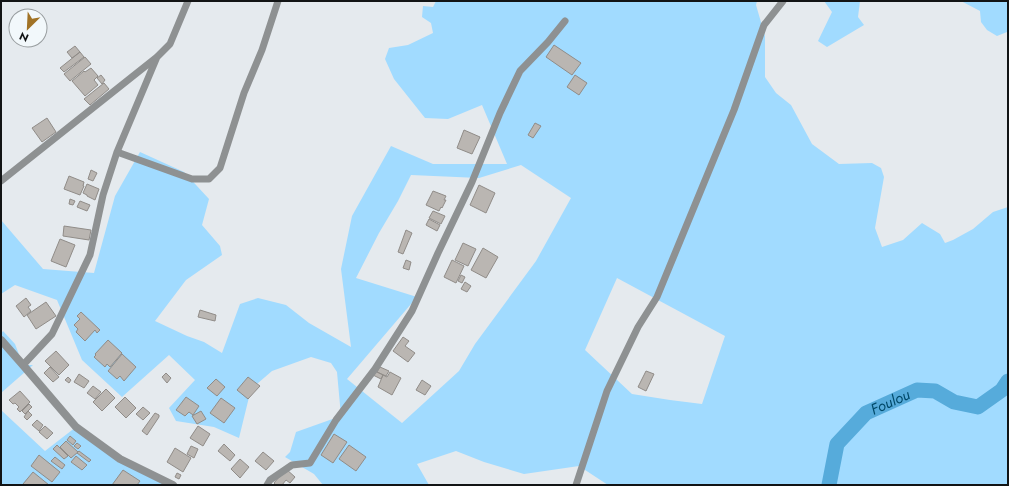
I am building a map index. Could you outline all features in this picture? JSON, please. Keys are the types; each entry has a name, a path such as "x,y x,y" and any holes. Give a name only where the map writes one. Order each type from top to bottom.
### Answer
{"street":[{"path":"1,181 157,57 170,44 188,1"},
{"path":"117,152 192,179 209,179 220,168 244,93 262,50 278,1"},
{"path":"576,485 607,391 638,327 657,296 734,110 764,25 784,1"},
{"path":"267,485 270,480 292,465 310,463 336,420 375,369 396,337 412,311 438,252 472,182 500,113 520,72 566,21"},
{"path":"23,365 52,334 90,255 103,195 117,152 157,57"},
{"path":"1,340 76,427 120,459 173,485"}],"shaded area":[{"path":"436,1 757,1 756,5 765,36 765,77 776,93 791,105 812,144 839,164 872,163 881,168 884,177 875,228 882,247 903,240 922,223 940,234 945,243 973,229 993,212 1008,207 1008,485 608,485 579,466 524,474 484,462 456,451 417,464 429,485 323,485 314,474 285,457 290,452 296,432 341,416 337,372 331,363 311,357 272,371 251,389 239,438 214,427 176,421 169,408 195,380 169,355 122,397 82,360 57,300 15,285 1,294 1,220 43,269 94,273 115,196 140,152 184,172 209,199 202,225 220,246 222,255 186,280 155,321 204,342 222,353 240,304 258,298 286,305 309,323 351,347 341,269 352,216 391,146 433,164 507,164 482,105 448,119 425,118 394,79 385,59 389,48 408,45 433,33 431,23 422,17 423,6 433,7","holes":["521,165 571,198 536,261 475,344 459,371 402,423 347,379 417,297 356,278 411,175 479,178","617,278 725,336 702,404 632,394 585,350"]},
{"path":"824,1 860,1 858,17 864,25 827,47 818,41 832,12"},
{"path":"961,1 1008,1 1008,35 1007,32 997,36 987,30 981,22 980,11"},
{"path":"3,331 15,344 23,365 33,365 1,393 1,334"},
{"path":"1,410 45,451 76,427 120,459 172,485 1,485"}],"building":[{"path":"554,45 581,63 572,75 546,57"},
{"path":"75,46 80,52 72,58 67,52"},
{"path":"80,52 84,57 64,72 60,68"},
{"path":"85,57 91,64 70,81 64,74"},
{"path":"91,68 98,76 94,80 98,85 85,96 72,81 84,71 85,72"},
{"path":"101,75 105,80 102,84 97,78"},
{"path":"575,75 587,83 579,95 567,87"},
{"path":"104,83 109,89 90,105 84,99"},
{"path":"47,118 56,132 42,142 32,128"},
{"path":"535,123 541,126 533,138 528,135"},
{"path":"464,130 480,137 472,154 457,148"},
{"path":"91,170 97,173 93,181 88,179"},
{"path":"69,176 84,182 80,195 64,189"},
{"path":"87,184 99,189 95,200 83,193"},
{"path":"479,185 495,193 486,213 470,205"},
{"path":"433,191 446,196 444,200 446,200 439,211 426,205"},
{"path":"70,199 75,201 73,205 69,204"},
{"path":"80,201 90,205 87,211 77,207"},
{"path":"433,211 445,216 441,224 429,218"},
{"path":"429,219 440,225 437,231 426,225"},
{"path":"64,226 91,230 89,240 63,236"},
{"path":"406,230 412,233 403,254 398,252"},
{"path":"60,239 75,245 66,267 51,261"},
{"path":"463,243 476,249 468,266 455,260"},
{"path":"483,248 498,257 486,278 471,270"},
{"path":"406,260 411,262 409,270 403,268"},
{"path":"452,260 464,266 456,283 444,277"},
{"path":"461,275 465,277 462,283 458,281"},
{"path":"465,282 471,286 467,292 461,289"},
{"path":"26,298 31,305 28,307 31,311 24,317 16,306"},
{"path":"46,302 56,316 36,329 27,315"},
{"path":"200,310 216,315 215,321 198,317"},
{"path":"81,312 100,330 97,333 95,330 85,341 76,332 78,329 74,325 80,319 77,316"},
{"path":"403,337 409,341 405,346 415,353 408,362 393,351"},
{"path":"108,340 122,353 110,367 107,364 105,367 94,357"},
{"path":"56,351 69,365 59,375 45,361"},
{"path":"122,354 136,367 124,381 120,376 117,379 108,371"},
{"path":"50,367 59,377 53,382 44,373"},
{"path":"380,367 389,371 386,376 377,372"},
{"path":"375,371 383,375 381,379 373,375"},
{"path":"646,371 654,374 646,391 638,387"},
{"path":"390,372 401,378 392,395 378,387 383,375 387,377"},
{"path":"166,373 171,378 167,383 162,377"},
{"path":"79,374 89,381 84,388 74,382"},
{"path":"68,377 71,380 69,383 65,380"},
{"path":"248,377 260,386 248,399 237,390"},
{"path":"216,379 225,387 217,396 207,388"},
{"path":"422,380 431,386 425,395 416,390"},
{"path":"93,386 101,392 95,399 87,393"},
{"path":"106,389 115,398 102,411 93,402"},
{"path":"20,391 30,402 20,412 17,409 19,407 9,400"},
{"path":"125,397 136,408 126,418 115,407"},
{"path":"186,397 199,406 193,415 189,412 185,416 176,410"},
{"path":"221,398 235,408 224,423 210,413"},
{"path":"29,404 32,407 25,414 22,411"},
{"path":"143,407 150,413 143,420 136,414"},
{"path":"28,411 32,415 27,420 24,417"},
{"path":"201,411 206,419 197,424 192,416"},
{"path":"155,413 159,415 159,417 147,435 142,431"},
{"path":"37,420 43,425 39,431 32,425"},
{"path":"45,426 53,433 47,439 39,432"},
{"path":"198,426 210,434 203,446 190,438"},
{"path":"334,434 347,442 333,463 321,455"},
{"path":"70,436 76,441 73,445 67,440"},
{"path":"66,441 78,452 71,458 60,447"},
{"path":"77,443 81,446 78,449 74,446"},
{"path":"224,444 235,455 230,461 218,451"},
{"path":"57,445 68,456 64,459 53,449"},
{"path":"349,445 366,457 356,471 339,459"},
{"path":"191,446 198,449 194,458 187,454"},
{"path":"175,448 191,458 183,472 167,462"},
{"path":"79,451 91,460 89,462 77,453"},
{"path":"263,452 274,461 266,470 255,461"},
{"path":"39,455 60,472 52,482 31,466"},
{"path":"76,456 87,465 82,470 71,462"},
{"path":"55,457 65,465 62,469 51,461"},
{"path":"240,459 249,467 240,478 231,469"},
{"path":"286,469 295,477 290,483 286,480 282,485 276,485 274,483"},
{"path":"123,470 140,481 137,485 112,485"},
{"path":"33,472 49,485 24,485 23,484"},
{"path":"177,473 181,475 179,479 175,477"}],"waterway":[{"name":"Foulou","path":"829,485 837,444 866,413 917,390 935,391 954,402 978,407 1002,390 1008,381"}]}
